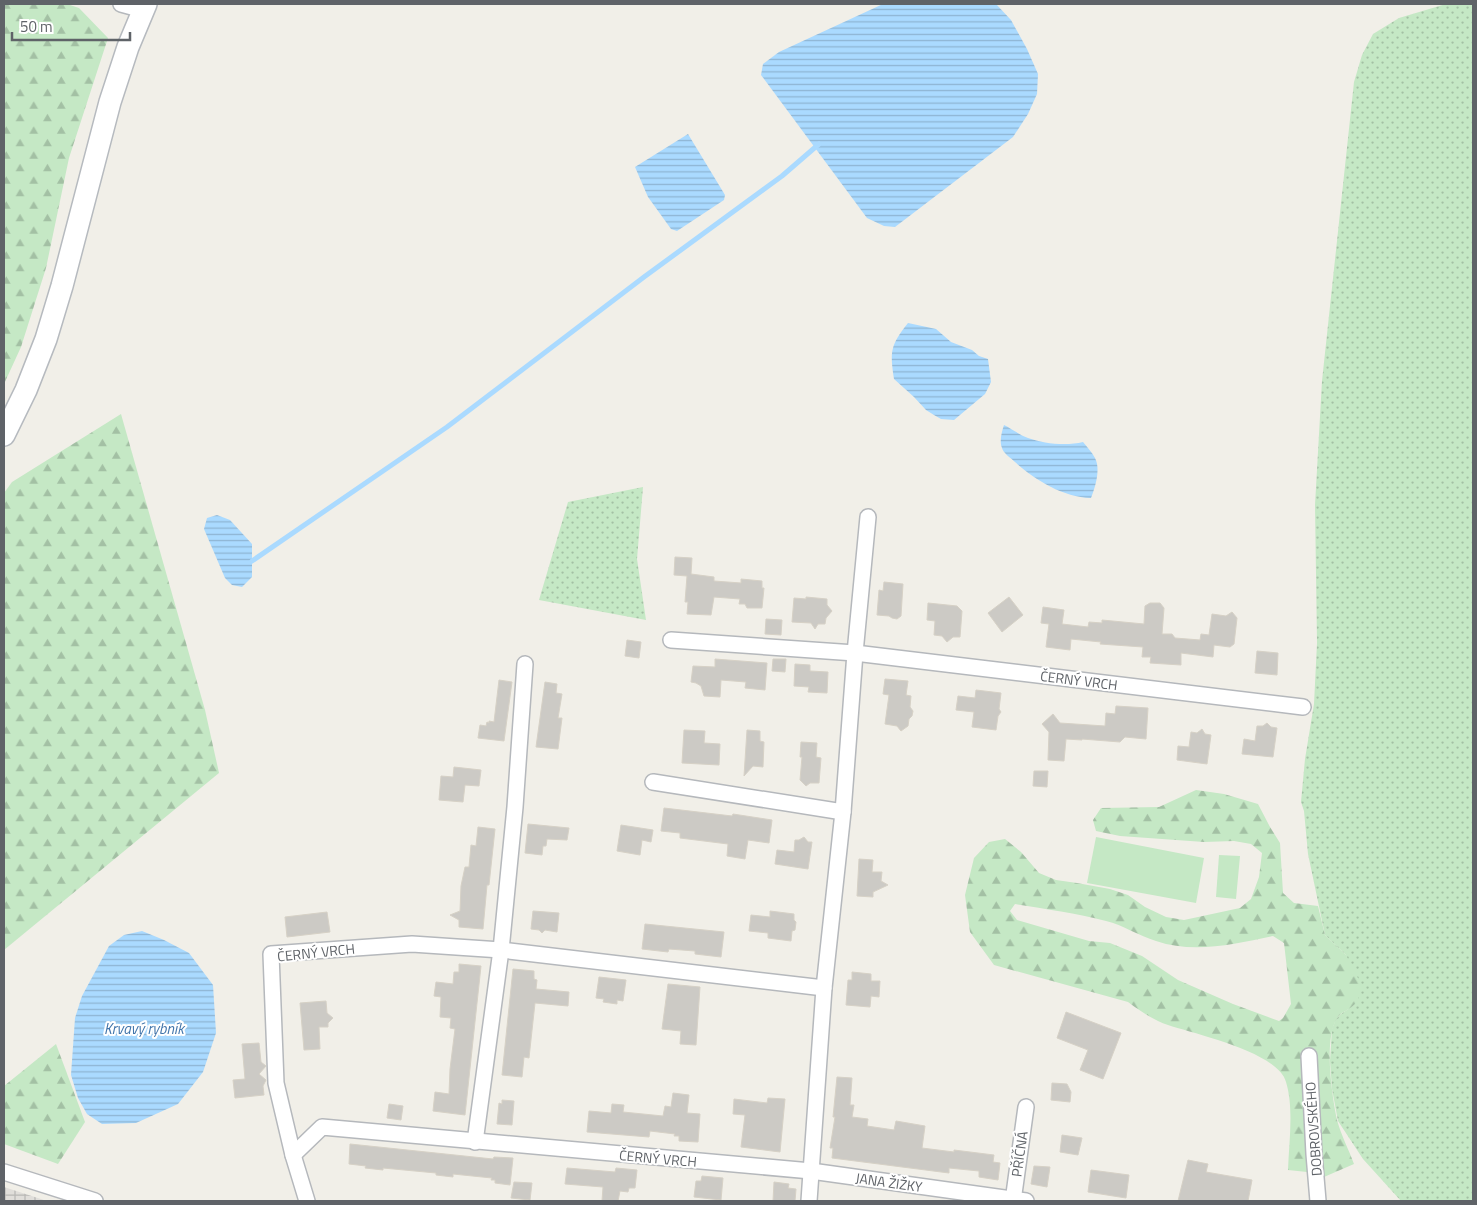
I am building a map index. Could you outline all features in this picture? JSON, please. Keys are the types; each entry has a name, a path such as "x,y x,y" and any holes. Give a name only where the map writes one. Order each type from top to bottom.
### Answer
{"main road":[{"path":"4,435 26,390 46,339 62,286 110,102 128,47 145,7"}],"street":[{"path":"121,4 145,7"},
{"path":"809,1201 824,988 843,812 868,517"},
{"name":"ČERNÝ VRCH","path":"671,640 855,653 1303,707"},
{"path":"474,1142 500,950 515,807 525,664"},
{"path":"653,782 843,812"},
{"name":"ČERNÝ VRCH","path":"307,1201 292,1155 276,1083 271,954 412,944 500,950 824,988"},
{"name":"DOBROVSKÉHO","path":"1309,1056 1318,1201"},
{"name":"PŘÍČNÁ","path":"1017,1201 1026,1107"},
{"name":"ČERNÝ VRCH","path":"292,1155 322,1127 811,1171"},
{"name":"JANA ŽIŽKY","path":"811,1171 1017,1201"},
{"path":"4,1172 95,1201"}],"shaded area":[{"path":"4,1187 47,1201 4,1201"}],"green space":[{"path":"4,4 67,4 79,8 108,38 69,158 46,268 21,347 4,384"},
{"path":"1446,4 1473,4 1473,1201 1401,1201 1363,1159 1338,1121 1332,1089 1330,1061 1332,1029 1336,1019 1354,1005 1346,955 1325,935 1308,854 1304,811 1301,802 1305,759 1314,704 1317,643 1315,505 1322,381 1354,82 1362,55 1373,34 1399,18"},
{"path":"121,414 205,710 219,773 4,950 4,493 12,482"},
{"path":"643,487 637,559 646,620 539,600 568,502"},
{"path":"1196,790 1224,794 1258,804 1280,843 1283,893 1294,903 1318,906 1325,935 1346,955 1363,988 1354,1005 1336,1020 1330,1042 1330,1069 1337,1120 1354,1164 1324,1177 1307,1172 1288,1170 1290,1103 1288,1092 1286,1082 1280,1071 1268,1062 1252,1053 1215,1039 1162,1023 1128,1002 994,965 970,932 965,895 974,858 989,842 1005,839 1021,852 1039,873 1056,880 1110,889 1128,895 1145,907 1166,917 1184,920 1240,908 1251,899 1259,877 1262,853 1251,844 1234,841 1204,842 1120,836 1096,831 1093,820 1101,808 1159,807","holes":["1015,904 1072,913 1106,921 1156,941 1185,947 1214,946 1273,936 1284,943 1291,1004 1283,1018 1279,1021 1233,1004 1178,980 1142,956 1110,943 1089,941 1017,920 1010,911"]},
{"path":"1096,837 1204,858 1196,903 1087,883"},
{"path":"1219,855 1240,856 1236,899 1216,897"},
{"path":"56,1044 85,1122 58,1164 4,1144 4,1086"}],"water":[{"path":"883,4 996,4 1011,20 1038,74 1037,94 1028,114 1013,137 895,227 884,226 867,218 761,75 763,64 779,52"},
{"path":"688,134 725,195 724,200 677,231 671,229 648,197 635,167"},
{"path":"908,323 936,329 951,342 988,359 991,382 985,394 954,420 941,419 926,410 894,379 893,349"},
{"path":"1004,425 1025,437 1041,442 1063,444 1083,442 1097,462 1096,484 1091,498 1060,491 1040,481 1023,469 1003,450 1001,439"},
{"path":"217,515 230,520 252,544 252,577 242,587 232,585 225,578 204,529 207,518"},
{"name":"Krvavý rybník","path":"142,931 189,953 213,985 216,1033 203,1072 178,1104 136,1123 102,1124 87,1114 78,1098 71,1075 75,1018 82,996 109,946 124,935"}],"building":[{"path":"675,557 692,558 691,574 714,577 714,581 741,583 741,579 762,581 762,588 764,588 762,608 747,608 745,604 739,604 740,599 714,597 711,615 687,614 688,602 685,602 687,576 674,575"},
{"path":"884,582 903,584 901,616 897,619 877,615 879,590 883,591"},
{"path":"806,597 827,599 827,605 832,611 826,618 825,624 818,624 815,629 811,623 792,622 794,598 806,599"},
{"path":"1009,597 1023,615 1002,632 988,613"},
{"path":"928,603 957,606 962,611 960,637 953,637 947,642 942,636 934,635 935,621 927,620"},
{"path":"1150,603 1160,603 1164,608 1162,634 1172,634 1175,638 1200,640 1201,634 1209,635 1212,614 1226,616 1232,612 1237,618 1234,644 1230,647 1214,645 1213,657 1181,653 1181,665 1150,663 1151,657 1142,657 1143,647 1100,644 1101,642 1071,639 1070,650 1046,647 1049,624 1041,623 1043,607 1064,610 1062,624 1088,627 1089,622 1102,623 1102,620 1144,624 1145,606"},
{"path":"766,619 782,620 781,635 765,634"},
{"path":"627,640 641,642 639,658 625,656"},
{"path":"1257,651 1278,653 1277,675 1255,673"},
{"path":"715,659 767,663 765,690 745,688 746,682 721,680 720,697 704,696 701,686 691,682 693,666 715,667"},
{"path":"773,659 786,659 785,672 772,671"},
{"path":"795,664 810,665 810,671 828,672 827,693 808,692 809,687 794,686"},
{"path":"885,679 908,681 906,695 911,696 910,707 913,711 908,726 901,731 897,726 885,724 889,695 883,694"},
{"path":"499,680 512,682 504,741 478,738 480,725 486,726 489,721 494,722"},
{"path":"545,682 557,684 556,693 562,694 558,718 562,718 558,749 536,747"},
{"path":"976,690 1001,693 999,709 1001,712 998,716 996,730 972,727 974,712 956,710 958,696 975,698"},
{"path":"1116,706 1148,708 1146,739 1125,737 1120,742 1066,739 1064,761 1048,760 1049,732 1042,724 1053,714 1060,723 1105,726 1106,713 1115,714"},
{"path":"1267,723 1271,727 1277,728 1273,757 1242,754 1244,739 1255,741 1257,726 1263,726"},
{"path":"1202,729 1205,734 1211,735 1207,764 1177,760 1178,746 1189,747 1191,732 1197,733"},
{"path":"684,730 705,731 704,743 720,744 719,765 682,763"},
{"path":"747,730 760,731 760,741 764,742 763,767 753,766 744,776"},
{"path":"801,742 817,743 816,757 821,758 819,783 810,783 806,786 800,780"},
{"path":"454,767 481,770 479,786 465,785 463,802 439,800 441,776 453,777"},
{"path":"1034,771 1048,771 1047,787 1033,786"},
{"path":"664,808 732,816 733,814 772,820 769,843 748,840 745,859 727,856 728,844 680,838 680,833 661,831"},
{"path":"528,824 569,828 567,840 547,839 546,846 543,846 542,855 525,853"},
{"path":"621,825 653,830 651,842 642,840 640,855 617,851"},
{"path":"478,827 495,829 483,929 459,927 459,920 450,915 460,911 461,886 465,867 469,867 471,845 476,846"},
{"path":"804,837 808,842 812,842 808,869 775,864 777,850 794,852 795,840"},
{"path":"859,859 873,860 872,872 882,872 881,881 888,885 873,892 873,897 857,896"},
{"path":"533,911 559,913 557,932 545,930 542,933 539,930 531,929"},
{"path":"770,911 794,914 796,922 795,930 792,931 791,941 768,938 768,933 749,931 751,915 770,917"},
{"path":"327,912 330,932 287,937 285,917"},
{"path":"645,924 724,932 721,957 695,954 695,951 669,949 668,952 642,949"},
{"path":"459,964 481,966 465,1115 433,1111 435,1092 449,1094 455,1029 450,1028 451,1018 440,1017 441,997 434,996 436,982 453,984 454,972 459,972"},
{"path":"513,969 534,971 534,979 537,980 536,989 569,992 568,1006 535,1003 529,1058 524,1057 522,1077 502,1075"},
{"path":"852,972 871,974 871,981 880,981 879,997 871,996 870,1007 846,1005 848,980 852,980"},
{"path":"599,977 626,980 623,1001 617,1000 617,1004 603,1002 604,999 596,998"},
{"path":"668,984 700,987 696,1045 680,1044 681,1031 662,1029"},
{"path":"326,1001 327,1013 333,1018 328,1023 328,1027 319,1027 320,1049 304,1050 300,1003"},
{"path":"1066,1012 1121,1033 1103,1079 1080,1070 1088,1050 1057,1038"},
{"path":"259,1043 261,1062 266,1066 259,1074 266,1080 263,1086 264,1095 235,1098 233,1080 245,1079 242,1044"},
{"path":"837,1077 852,1078 850,1105 854,1105 852,1117 868,1119 867,1126 894,1130 896,1121 925,1126 922,1148 994,1155 993,1162 1000,1163 998,1180 979,1177 979,1171 949,1168 949,1173 832,1158 833,1148 830,1148 835,1117 833,1117"},
{"path":"1052,1083 1067,1084 1071,1092 1070,1102 1051,1100"},
{"path":"673,1093 689,1095 687,1113 700,1114 698,1142 679,1141 679,1136 674,1136 675,1134 650,1131 649,1137 587,1132 589,1111 611,1113 612,1104 624,1105 623,1112 663,1116 665,1106 671,1107"},
{"path":"768,1098 785,1099 780,1152 741,1147 745,1115 733,1114 734,1099 767,1103"},
{"path":"502,1100 514,1101 512,1125 497,1124 499,1103 502,1104"},
{"path":"389,1104 403,1106 401,1120 387,1118"},
{"path":"1062,1135 1082,1138 1078,1155 1060,1152"},
{"path":"350,1144 493,1159 494,1157 513,1158 510,1185 495,1183 495,1180 491,1180 492,1178 453,1174 453,1177 436,1175 436,1173 365,1168 366,1166 349,1164"},
{"path":"1188,1160 1208,1164 1206,1172 1252,1180 1248,1201 1178,1201"},
{"path":"1034,1166 1050,1167 1047,1187 1031,1184"},
{"path":"567,1168 615,1172 616,1168 637,1170 635,1188 629,1188 628,1192 620,1191 618,1201 602,1201 603,1187 565,1184"},
{"path":"1091,1170 1129,1175 1126,1198 1088,1192"},
{"path":"702,1176 723,1178 721,1200 694,1197 696,1181 701,1181"},
{"path":"514,1182 532,1183 530,1200 511,1198"},
{"path":"774,1182 789,1184 788,1188 796,1189 795,1201 773,1201"}],"waterway":[{"path":"252,561 447,427 644,277 782,176 819,144"}]}
